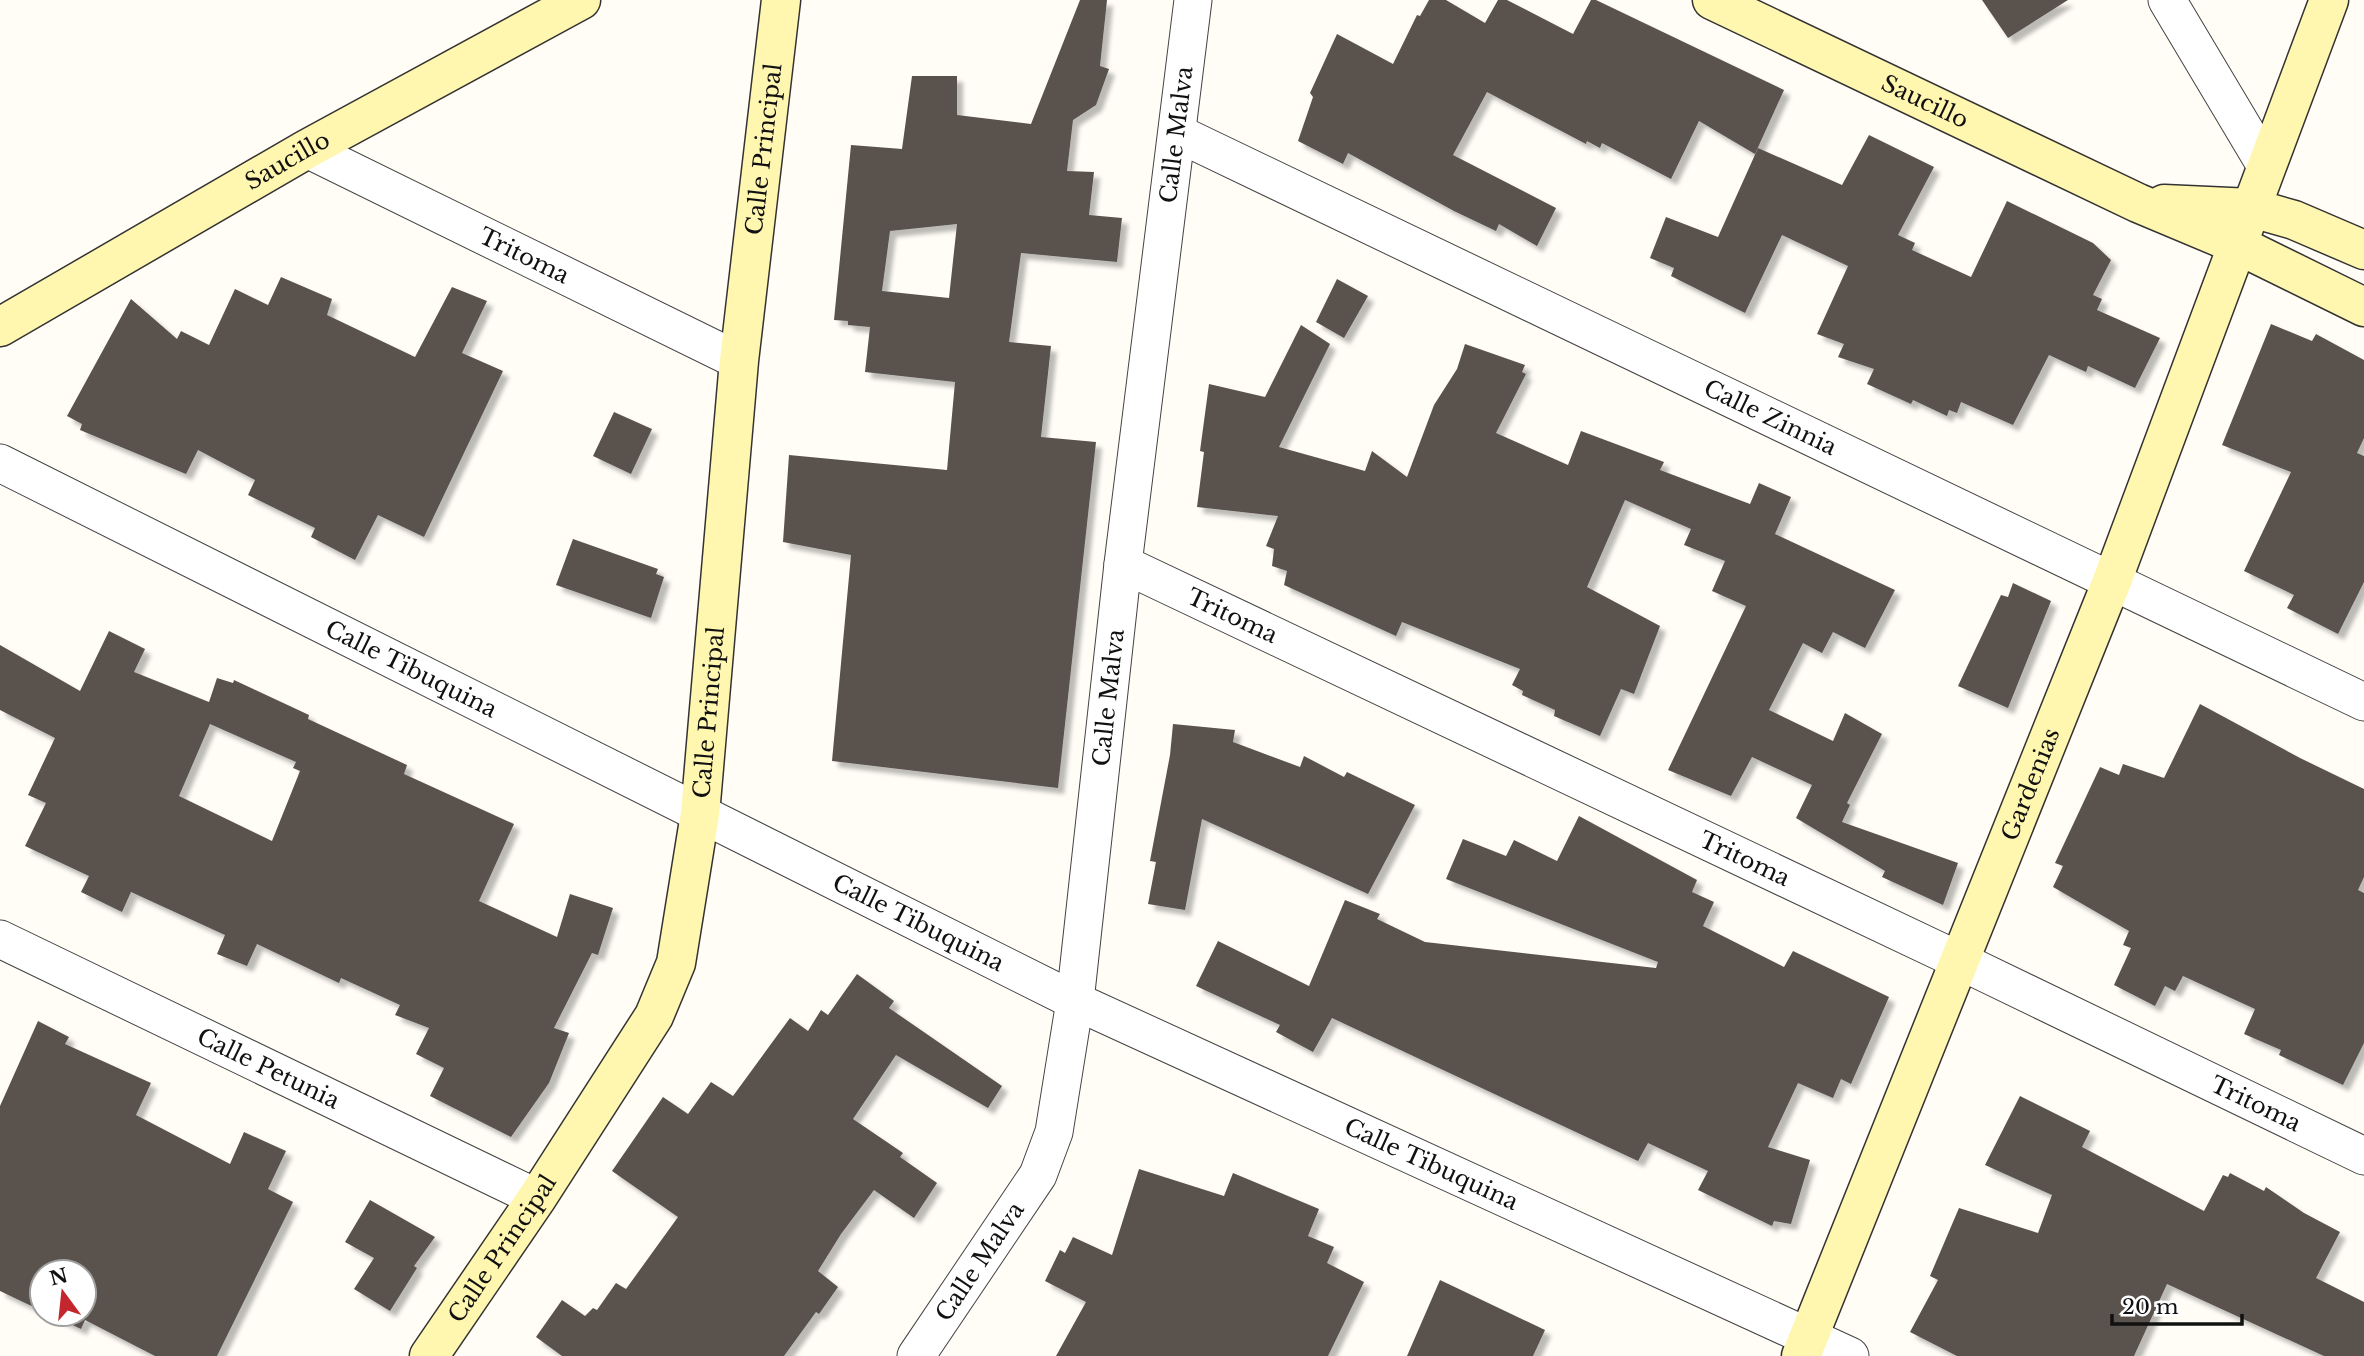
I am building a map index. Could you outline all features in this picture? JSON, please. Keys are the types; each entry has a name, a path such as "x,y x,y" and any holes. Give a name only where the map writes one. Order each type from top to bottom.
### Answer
{"street":[{"name":"Saucillo","path":"0,327 307,149 580,0"},
{"name":"Calle Principal","path":"429,1356 537,1198 654,1016 676,963 700,814 739,361 781,0"},
{"name":"Calle Malva","path":"916,1356 1038,1175 1054,1132 1075,1001 1123,564 1193,0"},
{"name":"Saucillo","path":"1712,0 1772,16 2138,204 2238,245 2364,307"},
{"path":"2167,0 2266,166"},
{"name":"Gardenias","path":"1805,1346 2112,581 2329,0"},
{"name":"Calle Zinnia","path":"1177,133 2364,702"},
{"name":"Tritoma","path":"307,149 739,361"},
{"name":"Saucillo","path":"2138,204 2252,208 2294,219 2364,250"},
{"name":"Calle Tibuquina","path":"0,463 1075,1001 1805,1346 1850,1356"},
{"name":"Tritoma","path":"1123,564 2364,1156"},
{"name":"Calle Petunia","path":"0,939 537,1198"}],"building":[{"path":"1080,0 1107,0 1100,66 1109,69 1096,105 1073,120 1067,171 1094,172 1089,215 1122,218 1117,262 1021,253 1009,342 1051,346 1041,437 1096,442 1058,788 832,761 851,555 783,542 789,455 947,470 955,382 865,372 870,327 848,325 848,321 834,320 851,145 902,149 912,76 957,76 957,115 1031,124","holes":["957,224 949,298 882,291 890,231"]},
{"path":"1429,0 1446,0 1485,23 1498,0 1507,0 1573,34 1591,0 1596,0 1784,90 1755,154 1699,121 1671,179 1602,143 1600,148 1587,141 1586,144 1487,92 1453,155 1556,208 1537,246 1499,224 1496,231 1454,211 1348,153 1343,164 1298,141 1313,97 1310,93 1337,34 1393,64 1417,15 1420,16"},
{"path":"1982,0 2068,0 2008,38"},
{"path":"1869,135 1934,167 1898,235 1915,243 1912,250 1971,277 2007,201 2093,243 2111,260 2093,295 2102,299 2097,310 2160,338 2135,388 2088,366 2086,372 2049,355 2013,425 1961,402 1957,413 1949,410 1947,416 1913,400 1911,404 1867,384 1874,369 1838,357 1844,344 1817,334 1848,266 1782,235 1745,313 1671,276 1674,268 1650,258 1666,217 1718,237 1758,148 1842,185"},
{"path":"281,277 332,299 327,315 415,357 452,287 487,301 462,353 503,371 424,537 378,515 355,560 311,537 315,528 248,495 255,480 198,450 186,474 80,430 82,424 67,416 131,299 177,339 181,331 209,345 235,289 268,305"},
{"path":"1337,279 1368,296 1344,338 1316,322"},
{"path":"2271,324 2312,341 2316,334 2364,360 2364,438 2357,453 2364,456 2364,582 2338,634 2287,608 2294,595 2244,571 2291,472 2222,445"},
{"path":"1301,325 1330,344 1279,447 1365,471 1372,451 1407,477 1434,405 1457,369 1465,344 1525,365 1522,372 1526,374 1496,433 1568,465 1581,431 1664,462 1660,470 1750,504 1759,483 1791,497 1775,534 1895,590 1865,648 1833,632 1822,653 1803,643 1769,710 1833,741 1845,713 1882,734 1847,803 1850,805 1842,822 1958,863 1943,905 1882,877 1885,871 1796,818 1812,785 1752,757 1731,796 1668,770 1746,606 1712,591 1725,561 1684,545 1691,529 1625,500 1587,587 1660,626 1634,694 1621,689 1600,736 1554,716 1555,710 1522,695 1523,691 1512,685 1520,669 1402,622 1396,636 1284,585 1287,571 1272,566 1274,549 1266,546 1278,516 1197,507 1204,452 1200,451 1209,384 1265,397"},
{"path":"614,412 652,429 631,474 593,456"},
{"path":"573,539 658,569 656,574 664,577 651,618 556,585"},
{"path":"2013,583 2051,601 2008,708 1958,686 2001,595 2008,597"},
{"path":"109,631 145,649 134,672 209,702 217,678 233,683 234,680 309,715 308,719 407,765 404,774 514,824 479,901 557,937 570,894 613,908 598,955 592,953 554,1028 569,1033 549,1083 511,1137 430,1096 444,1068 416,1054 429,1028 395,1015 400,1005 341,978 339,983 257,944 247,966 217,954 225,935 131,892 122,912 81,892 89,876 25,846 46,803 28,795 55,738 0,710 0,645 80,691","holes":["210,724 296,762 293,768 300,771 272,841 179,796"]},
{"path":"2200,704 2364,789 2364,877 2358,890 2364,893 2364,1043 2343,1085 2279,1055 2281,1050 2244,1034 2255,1009 2183,976 2175,991 2165,986 2155,1006 2114,985 2131,948 2123,945 2129,931 2053,887 2063,866 2055,863 2100,767 2119,775 2123,764 2164,778"},
{"path":"1173,724 1235,730 1233,742 1300,767 1304,756 1344,777 1347,772 1415,805 1368,894 1202,819 1185,910 1148,904 1156,862 1150,861 1170,755"},
{"path":"1579,816 1697,880 1692,892 1714,902 1703,926 1784,967 1793,951 1889,997 1851,1084 1841,1079 1833,1098 1798,1083 1768,1147 1810,1160 1791,1224 1774,1221 1772,1226 1698,1190 1708,1171 1648,1143 1638,1161 1332,1018 1313,1052 1276,1032 1280,1025 1196,986 1218,941 1309,986 1345,900 1380,914 1377,919 1425,942 1656,968 1658,962 1446,879 1463,839 1506,856 1514,840 1557,861"},
{"path":"857,974 894,1001 889,1008 1002,1086 988,1108 896,1055 853,1119 903,1153 900,1157 937,1183 914,1218 874,1190 841,1234 818,1271 838,1287 784,1356 562,1356 536,1337 562,1300 585,1316 593,1308 597,1310 616,1283 626,1289 678,1217 612,1171 663,1097 688,1114 711,1082 733,1096 790,1018 808,1031 821,1010 828,1015"},
{"path":"38,1021 69,1037 65,1044 151,1083 136,1115 230,1164 244,1132 286,1151 268,1189 293,1202 217,1356 155,1356 98,1327 98,1258 28,1258 28,1304 0,1291 0,1106"},
{"path":"2020,1096 2090,1131 2082,1147 2204,1211 2223,1175 2228,1177 2230,1173 2264,1191 2266,1187 2304,1213 2340,1232 2316,1278 2364,1302 2364,1356 2324,1356 2167,1284 2134,1356 1957,1356 1910,1332 1938,1280 1930,1276 1959,1208 2038,1233 2052,1195 1985,1165"},
{"path":"1139,1169 1224,1196 1233,1173 1319,1209 1308,1236 1334,1247 1327,1263 1364,1282 1328,1356 1056,1356 1086,1302 1045,1281 1060,1250 1065,1253 1073,1237 1112,1255"},
{"path":"370,1200 435,1237 414,1266 417,1268 390,1311 354,1289 374,1258 345,1242"},
{"path":"1440,1280 1545,1330 1533,1356 1407,1356"}]}
